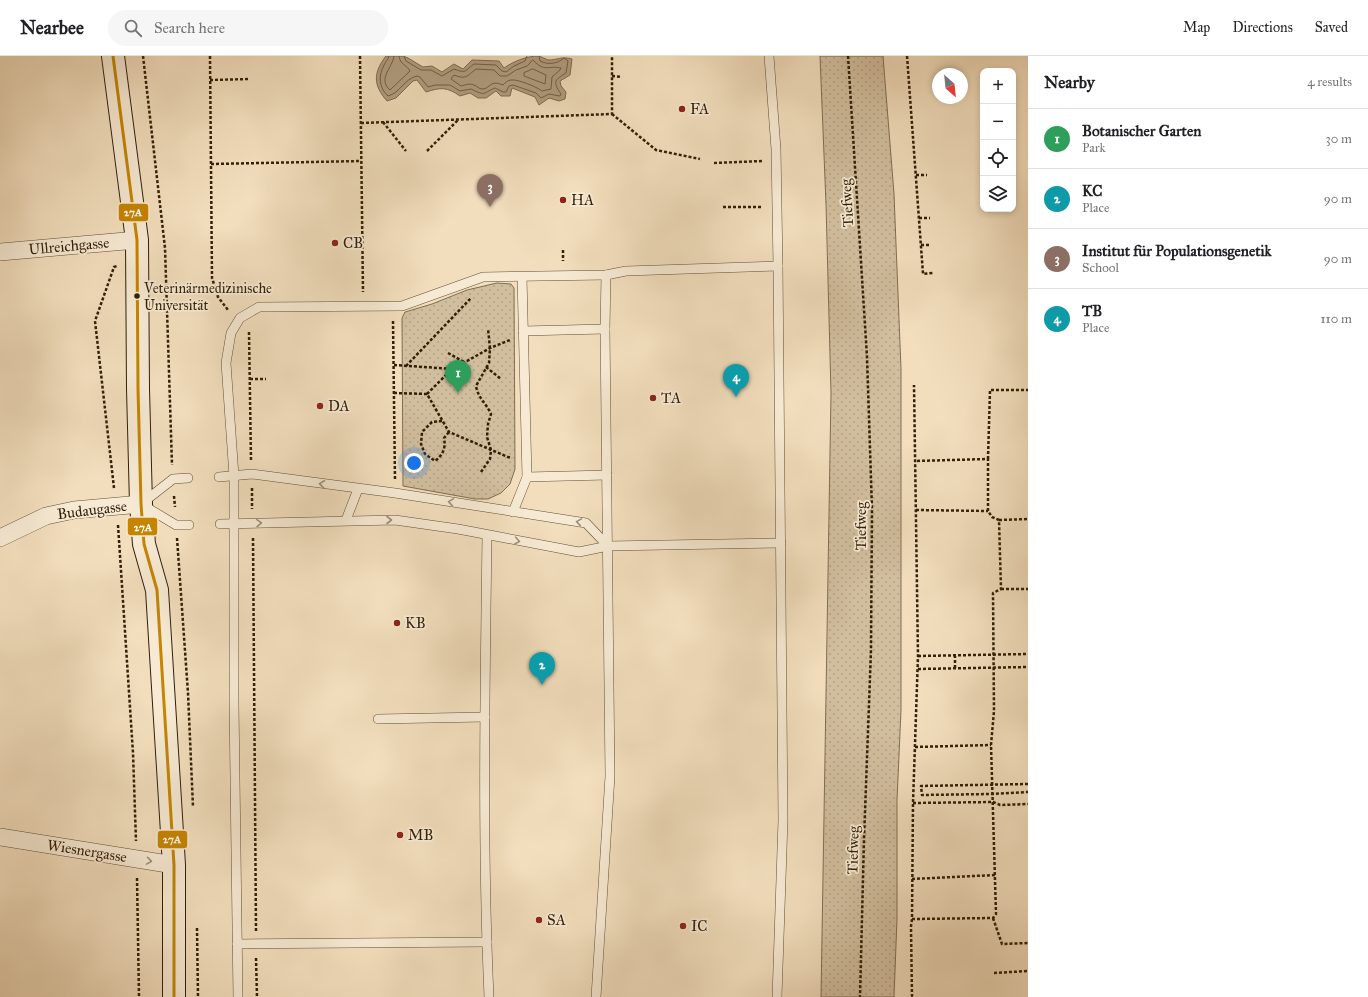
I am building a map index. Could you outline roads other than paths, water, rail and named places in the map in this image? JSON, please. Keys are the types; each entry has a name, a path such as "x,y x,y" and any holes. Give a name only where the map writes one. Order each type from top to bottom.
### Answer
{"street":[{"path":"114,56 137,250 141,504 144,544 157,590 174,865 174,997"},
{"name":"Ullreichgasse","path":"0,252 137,250"},
{"name":"Budaugasse","path":"0,538 46,516 74,510 141,504"},
{"name":"Wiesnergasse","path":"0,837 174,865"}],"lane":[{"path":"769,56 776,161 777,206 784,820 777,997"},
{"path":"238,997 234,705 234,476 226,363 231,333 240,318 259,307 402,306 483,277 606,275 626,271 778,266"},
{"path":"596,997 610,776 605,329 606,275"},
{"path":"513,512 527,478 522,277"},
{"path":"523,336 605,329"},
{"path":"219,477 252,474 395,493 586,523 608,546"},
{"path":"527,478 607,475"},
{"path":"188,478 173,479 141,504 176,525 189,525"},
{"path":"346,520 358,488"},
{"path":"220,524 395,520 458,529 487,536 579,552 608,546 780,543"},
{"path":"487,536 485,717 487,942 489,997"},
{"path":"378,719 485,717"},
{"path":"237,944 487,942"}],"water":[{"path":"386,56 403,56 423,67 432,66 442,72 454,64 463,69 472,60 499,61 504,68 521,59 534,56 539,56 548,60 562,58 572,59 570,75 560,81 561,86 566,92 565,99 559,101 549,98 539,105 535,97 512,88 510,96 501,96 496,91 486,98 478,98 470,93 460,96 447,89 436,89 426,92 417,80 413,81 396,98 387,101 379,90 376,79 379,68"}],"place":[{"name":"FA","path":"682,109"},
{"name":"HA","path":"563,200"},
{"name":"Institut für Populationsgenetik","path":"490,207"},
{"name":"CB","path":"335,243"},
{"name":"Veterinärmedizinische Universität","path":"137,296"},
{"name":"Botanischer Garten","path":"458,393"},
{"name":"TB","path":"736,397"},
{"name":"TA","path":"653,398"},
{"name":"DA","path":"320,406"},
{"name":"KB","path":"397,623"},
{"name":"KC","path":"542,685"},
{"name":"MB","path":"400,835"},
{"name":"SA","path":"539,920"},
{"name":"IC","path":"683,926"}]}
